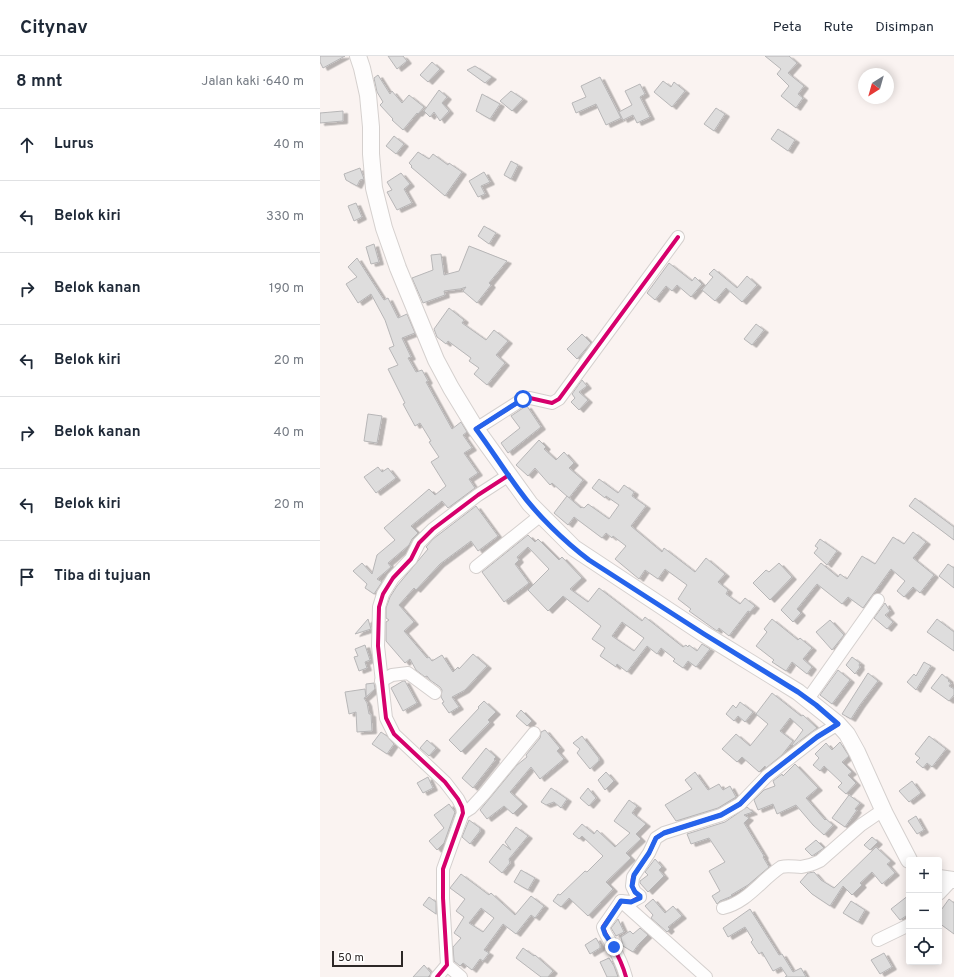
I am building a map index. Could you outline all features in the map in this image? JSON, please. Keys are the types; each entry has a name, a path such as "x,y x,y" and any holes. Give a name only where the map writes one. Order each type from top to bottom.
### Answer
{"main road":[{"path":"358,56 368,95 374,188 384,228 398,268 436,360 476,429 519,490 541,515 574,548 589,560 808,699 838,724 847,734 857,752 883,810 908,857"}],"street":[{"path":"476,429 523,399 532,398 552,403 559,400 678,236"},
{"path":"437,977 447,965 443,898 443,869 463,813 458,799 445,782 394,734 389,727 386,718 378,646 379,607 383,594 393,578 411,559 418,543 478,495 509,475"},
{"path":"476,567 541,515"},
{"path":"808,699 878,600"},
{"path":"381,681 392,674 408,673 435,693"},
{"path":"621,901 631,902 640,898 632,886 633,877 649,853 656,838 664,833 721,815 740,804 767,776 817,737 838,724"},
{"path":"463,813 471,808 484,794 534,733"},
{"path":"723,908 731,906 755,890 782,867 801,867 813,865 820,861 861,825 883,810"},
{"path":"940,893 948,879"},
{"path":"621,901 603,928 621,962 626,977"},
{"path":"621,901 706,977"},
{"path":"878,940 906,926"},
{"path":"447,965 461,977"}],"building":[{"path":"320,56 345,56 323,68 320,62"},
{"path":"388,56 403,56 407,61 397,69"},
{"path":"765,56 789,56 797,63 788,73 804,86 798,94 803,98 796,108 781,96 789,86 777,74 781,69"},
{"path":"432,62 440,69 428,82 420,75"},
{"path":"475,66 492,77 485,83 467,70"},
{"path":"378,75 390,94 392,91 402,103 409,95 424,107 403,130 392,120 393,119 380,105 383,102 377,92 374,78"},
{"path":"600,77 621,118 606,125 596,104 576,113 572,103 586,97 581,86"},
{"path":"663,81 671,87 674,82 685,91 672,107 654,92"},
{"path":"640,84 645,94 640,97 650,117 637,123 633,115 623,120 619,112 632,105 625,91"},
{"path":"439,90 447,97 442,103 449,111 440,121 434,112 430,117 424,111"},
{"path":"511,91 523,99 512,111 500,101"},
{"path":"482,94 500,104 490,119 476,111"},
{"path":"716,108 725,114 714,131 704,124"},
{"path":"343,111 343,121 320,123 320,113"},
{"path":"778,129 795,140 788,151 771,139"},
{"path":"394,136 404,144 396,154 386,146"},
{"path":"418,152 429,159 433,154 448,165 449,163 462,172 445,196 411,167 412,166 409,163"},
{"path":"511,161 518,165 511,179 504,175"},
{"path":"360,168 364,179 360,180 357,186 346,180 344,174"},
{"path":"484,172 490,182 481,186 485,194 478,197 469,181"},
{"path":"401,173 410,184 404,189 412,203 397,210 387,192 392,190 387,182"},
{"path":"356,203 362,217 354,221 348,206"},
{"path":"484,226 496,233 489,244 478,236"},
{"path":"374,244 379,262 371,264 366,247"},
{"path":"469,246 507,261 489,283 491,285 477,303 463,291 466,287 444,291 445,295 423,303 412,278 433,270 431,255 441,254 444,275 459,271"},
{"path":"357,258 384,300 388,298 398,318 407,314 415,333 402,338 411,357 408,358 416,372 422,370 428,381 426,382 452,429 461,422 467,432 463,435 472,448 464,453 478,473 469,479 475,488 448,508 442,501 411,526 418,533 409,545 388,563 391,567 377,579 382,582 374,594 365,588 367,584 353,571 362,563 372,574 377,555 395,540 384,528 429,489 435,495 446,486 431,462 439,457 429,442 431,441 420,423 415,426 403,404 405,403 388,369 398,365 389,348 394,346 385,320 371,294 358,303 346,284 357,277 348,267"},
{"path":"669,263 692,281 695,277 702,284 691,297 677,285 672,291 666,286 655,300 647,293"},
{"path":"714,269 737,288 747,276 757,285 742,302 726,288 715,301 702,290 713,277 709,274"},
{"path":"449,308 464,320 462,323 486,340 494,330 508,341 496,355 505,363 487,385 474,374 479,368 469,361 471,358 448,341 446,344 437,337 434,329"},
{"path":"756,324 764,330 752,345 744,339"},
{"path":"582,334 591,343 577,359 567,349"},
{"path":"582,380 587,386 579,392 588,400 579,410 571,402 575,398 572,394"},
{"path":"526,406 541,427 508,453 501,443 520,428 511,416"},
{"path":"368,414 382,416 377,443 364,441"},
{"path":"539,440 546,447 544,449 556,460 564,452 574,463 569,468 583,480 569,498 552,483 550,485 535,468 528,476 516,465"},
{"path":"378,467 382,472 388,468 396,478 376,493 364,477"},
{"path":"599,479 618,493 624,485 634,492 632,496 646,506 631,526 662,552 664,548 695,572 706,558 725,574 718,582 728,590 726,594 740,604 745,598 755,606 750,612 748,611 729,636 719,628 717,631 689,611 691,609 678,599 687,585 665,569 658,579 645,570 639,579 615,559 626,546 613,536 612,538 606,533 602,538 574,517 568,525 554,513 567,496 581,508 584,508 588,504 609,519 619,505 606,496 605,498 592,488"},
{"path":"915,498 954,527 954,540 909,506"},
{"path":"476,506 498,536 478,551 471,541 440,564 416,590 414,588 399,605 414,622 404,631 427,658 429,657 432,661 442,655 453,672 458,667 459,669 473,654 487,666 465,690 452,697 459,707 449,713 442,703 444,702 441,697 442,690 440,687 427,676 425,677 416,670 410,659 405,663 386,641 386,622 389,620 386,618 386,608 390,597 397,586 428,549 426,547 433,539"},
{"path":"913,532 926,542 913,558 934,575 920,593 913,587 904,597 897,591 905,581 891,569 863,608 848,597 842,604 817,584 797,609 801,613 793,622 781,610 821,563 838,577 840,574 847,579 862,556 875,564 893,537 904,544"},
{"path":"528,535 535,542 538,539 559,560 562,557 582,578 570,589 588,602 599,588 642,621 645,617 683,647 686,645 688,647 689,645 697,651 702,644 710,649 696,667 688,661 683,668 673,661 675,659 661,648 657,654 647,646 627,672 617,664 616,667 600,656 605,648 592,639 601,626 563,596 548,611 528,590 549,569 528,547 517,557 519,560 515,564 529,583 504,602 482,572","holes":["622,622 644,638 634,651 612,636"]},
{"path":"820,539 837,551 827,565 814,553 818,548 815,546"},
{"path":"779,563 792,577 770,600 753,583 766,570 769,572"},
{"path":"948,564 954,568 954,588 939,576"},
{"path":"885,603 890,611 885,615 893,622 887,629 874,618"},
{"path":"368,619 371,629 355,634"},
{"path":"772,619 798,640 800,638 812,648 803,659 812,667 807,674 792,662 786,671 772,662 774,660 756,646 767,632 764,629"},
{"path":"937,619 954,632 954,651 927,632"},
{"path":"830,620 844,635 832,650 816,632"},
{"path":"365,645 370,660 365,662 367,668 359,671 354,657 358,656 355,649"},
{"path":"852,657 860,663 860,667 855,674 846,665"},
{"path":"924,662 931,666 916,690 907,682 914,674 916,676"},
{"path":"838,670 850,680 832,704 820,695"},
{"path":"868,673 878,681 851,719 842,714"},
{"path":"942,674 951,683 949,686 954,689 954,695 949,701 931,688"},
{"path":"405,681 417,703 403,711 391,688"},
{"path":"374,683 375,689 366,697 366,684"},
{"path":"365,689 366,697 364,698 367,703 369,714 371,714 372,731 357,732 356,712 349,714 345,692"},
{"path":"772,693 801,716 803,715 817,728 793,746 792,745 803,730 790,718 780,731 793,741 782,755 766,768 765,766 759,772 742,757 737,762 722,749 736,734 750,746 768,724 756,714"},
{"path":"484,701 496,712 488,720 490,722 461,752 449,740"},
{"path":"740,702 753,712 745,722 738,716 734,721 726,714 733,705 736,708"},
{"path":"521,710 532,721 527,726 516,716"},
{"path":"545,730 560,748 557,751 564,759 540,779 531,767 510,792 523,804 513,814 504,806 487,819 480,810 517,765 527,757 526,755 540,738 541,732"},
{"path":"381,732 394,744 387,754 372,744"},
{"path":"582,736 599,758 599,761 590,769 577,753 580,749 573,743"},
{"path":"929,736 946,749 932,767 927,763 923,768 916,762 920,758 915,754"},
{"path":"427,740 436,748 429,756 420,748"},
{"path":"840,742 849,756 842,762 852,772 848,775 856,783 846,794 838,787 842,783 824,766 820,771 813,765 819,758 815,754 826,743 832,750"},
{"path":"486,748 496,757 473,788 462,778"},
{"path":"795,764 818,788 806,798 825,820 826,819 833,825 824,835 813,825 796,805 777,814 773,804 758,810 754,800 764,790 775,786 773,781 782,774 783,776"},
{"path":"606,772 614,781 605,790 598,780"},
{"path":"695,772 708,790 719,784 723,790 730,786 736,797 718,808 676,821 665,805 692,789 685,780"},
{"path":"428,777 433,788 423,793 417,783"},
{"path":"912,781 921,793 909,802 899,791"},
{"path":"551,788 567,799 561,808 554,802 546,805 541,802"},
{"path":"588,788 596,798 589,806 580,798"},
{"path":"849,795 860,803 845,827 832,818"},
{"path":"629,800 637,806 632,813 646,824 636,834 641,839 626,853 631,858 606,882 613,889 588,916 569,898 561,907 553,901 558,894 560,895 603,856 582,836 579,839 573,834 582,824 594,834 597,830 615,847 630,833 614,821"},
{"path":"449,804 455,812 444,843 437,850 429,841 444,828 434,815"},
{"path":"747,807 753,812 744,815 749,818 744,823 769,867 748,885 717,904 712,896 720,891 709,871 725,862 709,838 691,844 687,834 725,822"},
{"path":"916,816 924,830 917,834 908,821"},
{"path":"469,820 480,828 480,831 470,844 462,837"},
{"path":"516,827 528,836 509,859 510,863 502,873 489,862 503,844 511,850 505,842"},
{"path":"872,837 878,842 870,850 864,845"},
{"path":"816,840 824,848 812,856 805,849"},
{"path":"876,847 891,861 887,864 895,873 882,884 872,872 860,883 862,885 852,895 843,886 830,906 812,894 800,882 808,873 814,872 821,880 834,888"},
{"path":"655,859 662,867 659,870 664,876 648,892 640,881 648,875 645,872"},
{"path":"521,870 535,878 528,890 514,882"},
{"path":"461,874 489,895 491,893 515,915 531,896 544,906 535,918 531,915 516,934 503,924 484,950 489,953 483,961 480,959 472,970 463,963 460,966 454,961 453,947 461,938 454,933 464,917 456,911 465,899 450,888","holes":["481,908 494,918 483,932 469,923"]},
{"path":"429,897 436,902 436,914 423,905"},
{"path":"906,897 906,916 900,920 891,909"},
{"path":"653,899 665,913 673,906 682,916 668,927 670,929 667,932 651,918 653,915 645,906"},
{"path":"949,899 954,903 954,934 942,925 942,909"},
{"path":"851,901 865,910 858,922 843,913"},
{"path":"750,909 779,955 782,954 793,972 801,968 806,977 785,977 787,976 781,967 773,971 762,952 759,954 751,942 753,940 745,927 728,937 723,928"},
{"path":"618,919 624,932 616,936 611,928"},
{"path":"640,928 648,935 633,952 623,946 621,937 630,931 633,934"},
{"path":"596,938 600,948 590,954 585,945"},
{"path":"523,948 534,956 535,955 553,971 548,977 541,977 516,958"},
{"path":"884,953 892,967 880,974 871,960"},
{"path":"609,958 618,977 607,977 600,962"},
{"path":"424,965 431,973 430,975 428,977 413,977"}],"cycle path":[{"path":"476,429 523,399 530,398 552,403 559,399 678,237"},
{"path":"437,977 447,965 443,898 443,869 463,813 458,799 445,782 394,734 386,718 378,646 379,607 383,594 393,578 411,559 419,543 433,529 478,495 509,475"},
{"path":"626,977 619,958 603,927 621,901 631,902 640,897 632,886 633,877 649,853 656,838 664,833 721,815 740,804 767,776 817,737 838,724"}],"route":[{"path":"523,399 476,429 519,490 548,523 589,560 798,692 838,724 817,737 767,776 740,804 721,815 664,833 656,838 649,853 633,877 632,886 640,898 631,902 621,901 608,918 603,928 605,934 614,947"}]}
